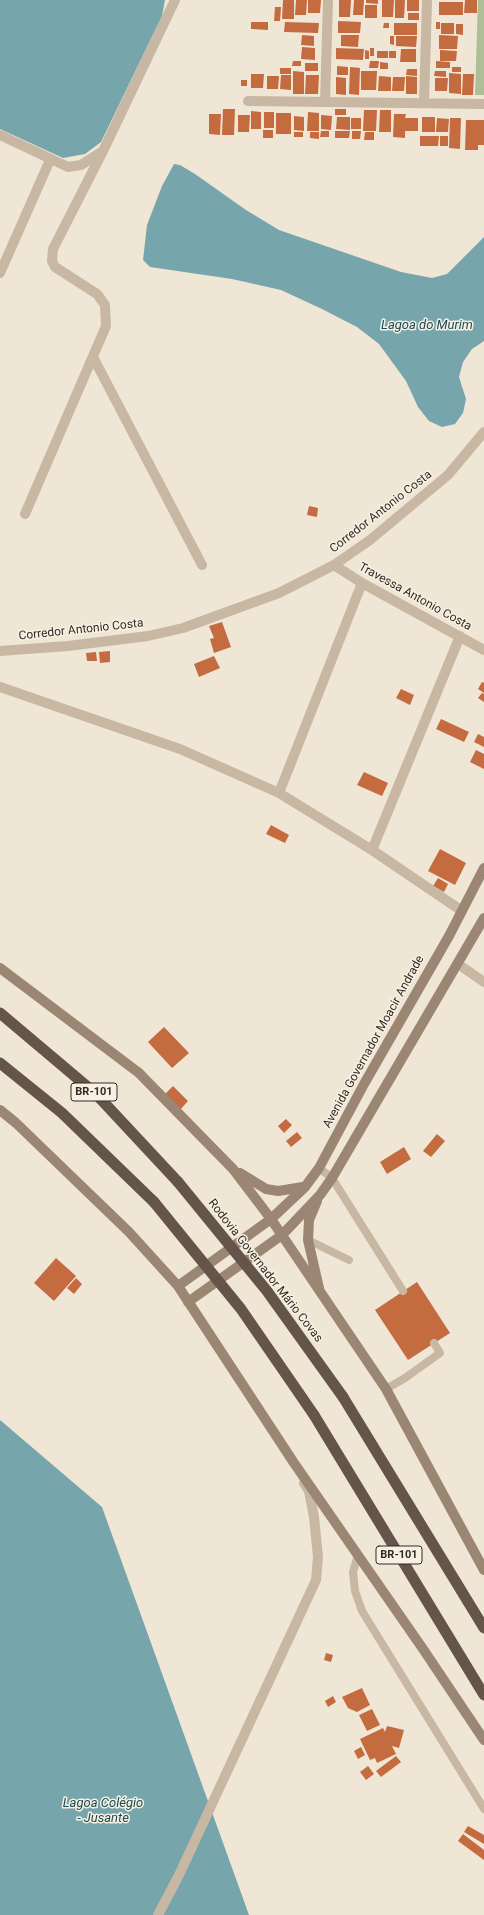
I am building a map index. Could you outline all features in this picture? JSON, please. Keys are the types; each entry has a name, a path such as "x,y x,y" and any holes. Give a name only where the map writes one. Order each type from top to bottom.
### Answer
{"highway":[{"name":"Rodovia Governador Mário Covas","path":"0,1014 62,1063 96,1094 178,1182 267,1291 342,1397 484,1628"},
{"name":"BR-101","path":"0,1063 62,1113 154,1202 241,1309 314,1415 484,1695"}],"main road":[{"name":"Avenida Governador Moacir Andrade","path":"178,1286 271,1219 305,1187 319,1168 364,1084 462,911 484,868"},
{"path":"188,1302 282,1235 320,1195 332,1178 484,918"},
{"path":"0,968 139,1073 233,1169 271,1219 386,1389 484,1570"},
{"path":"0,1110 16,1123 128,1232 178,1286 294,1463 484,1740"},
{"path":"233,1169 266,1189 278,1191 305,1187"},
{"path":"320,1195 310,1220 308,1240 320,1292"}],"street":[{"path":"25,514 106,326 105,305 97,294 55,267 52,261 53,249 103,151 175,0"},
{"path":"325,102 328,0"},
{"path":"424,102 427,0"},
{"path":"248,101 424,102 484,104"},
{"path":"0,135 50,160 68,167 81,165 103,151"},
{"path":"0,273 50,160"},
{"path":"93,357 202,565"},
{"name":"Corredor Antonio Costa","path":"0,650 114,641 148,636 183,628 279,593 334,565 370,540 448,476 484,432"},
{"name":"Travessa Antonio Costa","path":"334,565 362,583 484,650"},
{"path":"279,793 362,583"},
{"path":"372,850 460,636"},
{"path":"0,687 180,749 279,793 372,850 462,911"},
{"path":"458,964 484,982"},
{"path":"158,1915 179,1875 316,1580 318,1557 314,1518 309,1491 294,1463"}],"lane":[{"path":"319,1168 332,1178 403,1291"},
{"path":"308,1240 349,1260"},
{"path":"386,1389 405,1378 440,1353 434,1343"},
{"path":"358,1555 353,1572 355,1591 362,1611 484,1809"}],"green space":[{"path":"478,0 484,0 484,95 475,95"}],"water":[{"path":"0,0 165,0 162,16 101,142 85,154 63,158 0,129"},
{"name":"Lagoa do Murim","path":"174,164 180,165 195,174 246,210 279,230 401,272 432,278 447,274 484,237 484,341 472,349 463,362 459,377 466,399 463,413 455,424 442,427 429,421 418,407 406,381 379,344 357,327 281,290 232,279 150,267 143,260 147,225 162,186"},
{"name":"Lagoa Colégio - Jusante","path":"0,1420 102,1507 249,1915 0,1915"}],"building":[{"path":"283,0 294,0 294,19 282,19"},
{"path":"296,0 307,0 306,15 295,15"},
{"path":"308,0 321,0 320,13 308,13"},
{"path":"339,0 351,0 350,17 339,17"},
{"path":"354,0 364,0 363,15 353,15"},
{"path":"366,0 378,0 378,4 366,3"},
{"path":"382,0 394,0 393,17 382,17"},
{"path":"395,0 405,0 404,18 395,18"},
{"path":"407,0 419,0 419,11 407,11"},
{"path":"465,0 477,0 477,13 464,13"},
{"path":"439,2 463,2 463,15 439,15"},
{"path":"365,5 377,5 377,18 365,18"},
{"path":"275,7 281,7 280,21 274,21"},
{"path":"408,13 419,13 419,20 408,20"},
{"path":"338,21 361,22 360,33 338,33"},
{"path":"251,22 268,22 268,30 251,29"},
{"path":"285,22 319,23 318,33 284,32"},
{"path":"436,22 440,22 440,29 436,29"},
{"path":"384,23 389,23 389,28 383,28"},
{"path":"394,23 417,23 417,35 394,35"},
{"path":"441,23 454,23 454,34 441,34"},
{"path":"456,24 463,24 463,35 456,34"},
{"path":"302,35 314,36 314,46 301,45"},
{"path":"341,35 359,35 358,47 341,46"},
{"path":"439,35 458,36 457,49 439,49"},
{"path":"390,36 394,36 394,45 390,44"},
{"path":"396,36 417,36 416,47 396,46"},
{"path":"302,47 315,48 315,60 301,59"},
{"path":"336,48 364,49 363,60 336,59"},
{"path":"370,48 374,48 374,56 370,56"},
{"path":"401,49 416,49 416,62 400,62"},
{"path":"365,50 369,51 369,59 365,59"},
{"path":"440,50 457,51 456,61 440,61"},
{"path":"377,51 388,51 388,58 377,58"},
{"path":"389,51 396,51 396,58 389,58"},
{"path":"293,61 301,61 301,66 292,66"},
{"path":"370,61 379,61 378,68 369,68"},
{"path":"436,61 450,62 450,68 436,68"},
{"path":"380,62 388,63 388,69 380,69"},
{"path":"305,63 318,63 318,71 305,71"},
{"path":"337,66 348,67 348,75 337,75"},
{"path":"350,67 360,68 359,95 349,94"},
{"path":"452,67 461,67 461,72 452,72"},
{"path":"280,68 291,68 291,74 280,74"},
{"path":"407,69 417,69 417,76 406,75"},
{"path":"293,71 304,72 304,94 293,94"},
{"path":"361,71 377,71 376,90 361,90"},
{"path":"435,71 446,71 446,77 434,76"},
{"path":"449,73 461,74 461,94 449,93"},
{"path":"251,74 264,74 263,88 251,88"},
{"path":"463,74 474,74 473,95 462,95"},
{"path":"281,75 291,75 291,90 280,89"},
{"path":"306,75 319,75 318,94 305,94"},
{"path":"267,76 279,76 278,89 267,89"},
{"path":"379,76 391,77 391,91 378,91"},
{"path":"406,76 417,77 417,94 406,94"},
{"path":"336,77 346,78 346,95 336,94"},
{"path":"393,77 405,77 404,91 392,91"},
{"path":"435,78 448,78 447,91 435,91"},
{"path":"241,80 247,80 247,86 241,86"},
{"path":"223,109 235,109 234,135 222,135"},
{"path":"335,109 346,109 346,115 335,115"},
{"path":"364,110 377,110 376,131 363,131"},
{"path":"380,110 391,110 391,132 379,132"},
{"path":"251,111 261,112 261,129 251,129"},
{"path":"264,112 274,112 274,128 264,128"},
{"path":"308,112 319,113 319,131 307,131"},
{"path":"276,113 291,113 291,134 276,134"},
{"path":"209,114 221,114 220,135 209,134"},
{"path":"394,114 406,114 405,118 418,118 418,131 405,131 405,138 393,137"},
{"path":"238,115 250,115 249,132 238,132"},
{"path":"321,115 332,116 331,130 321,129"},
{"path":"294,116 304,117 304,131 294,130"},
{"path":"337,117 350,117 350,130 336,129"},
{"path":"422,117 435,117 435,132 422,132"},
{"path":"351,118 361,118 361,129 351,129"},
{"path":"437,118 449,119 448,132 436,132"},
{"path":"450,118 461,118 460,149 449,148"},
{"path":"466,120 484,120 484,145 478,145 478,150 465,150"},
{"path":"263,130 273,130 273,138 263,138"},
{"path":"321,131 329,131 329,137 320,137"},
{"path":"335,131 350,131 349,138 335,138"},
{"path":"352,131 361,131 360,139 352,139"},
{"path":"294,132 303,132 303,137 294,137"},
{"path":"310,132 319,132 319,139 310,138"},
{"path":"365,132 374,132 374,140 364,140"},
{"path":"420,136 439,136 438,146 420,146"},
{"path":"440,136 448,136 448,146 440,146"},
{"path":"309,506 318,508 317,517 307,515"},
{"path":"222,622 231,647 214,653 210,639 214,638 209,626"},
{"path":"110,651 110,662 100,663 99,652"},
{"path":"96,652 97,661 87,661 86,653"},
{"path":"214,656 220,668 199,677 194,664"},
{"path":"482,682 484,683 484,693 478,689"},
{"path":"401,689 414,695 410,705 396,698"},
{"path":"482,693 484,694 484,702 478,698"},
{"path":"441,719 469,732 464,742 436,729"},
{"path":"478,734 484,737 484,747 474,742"},
{"path":"476,750 484,754 484,769 470,762"},
{"path":"364,772 388,783 382,796 357,785"},
{"path":"271,825 289,835 285,843 266,834"},
{"path":"440,849 466,863 455,885 428,871"},
{"path":"438,878 448,884 444,892 433,886"},
{"path":"164,1027 189,1053 172,1068 148,1042"},
{"path":"173,1086 188,1101 179,1111 164,1095"},
{"path":"286,1119 292,1125 284,1133 278,1126"},
{"path":"297,1132 302,1138 291,1147 286,1141"},
{"path":"437,1134 445,1141 431,1157 423,1151"},
{"path":"404,1147 411,1159 387,1174 380,1162"},
{"path":"56,1258 76,1276 54,1301 34,1283"},
{"path":"76,1278 82,1284 74,1294 67,1288"},
{"path":"417,1282 450,1333 408,1360 375,1310"},
{"path":"326,1653 333,1655 331,1662 324,1660"},
{"path":"362,1688 370,1705 357,1712 348,1708 342,1697"},
{"path":"333,1696 336,1702 328,1707 325,1701"},
{"path":"372,1709 380,1725 367,1731 359,1715"},
{"path":"387,1726 404,1730 399,1748 392,1746 396,1754 377,1763 375,1758 370,1760 360,1739 383,1728 385,1732"},
{"path":"361,1747 365,1755 358,1759 354,1751"},
{"path":"396,1756 401,1762 381,1777 376,1771"},
{"path":"368,1766 374,1774 366,1780 360,1772"},
{"path":"468,1826 484,1835 484,1844 464,1832"},
{"path":"463,1834 484,1850 484,1860 458,1841"}]}
